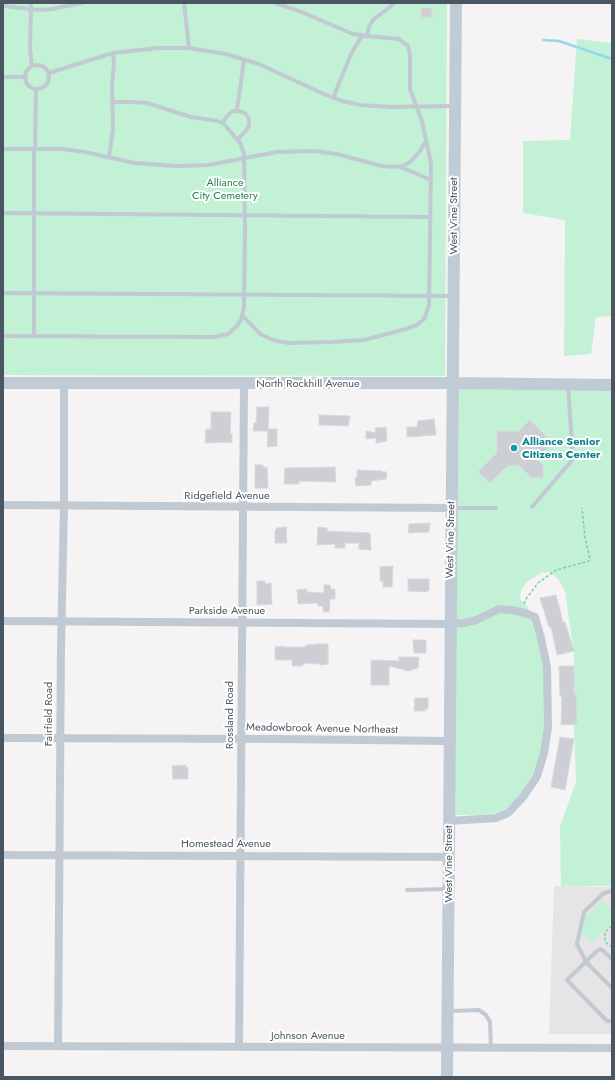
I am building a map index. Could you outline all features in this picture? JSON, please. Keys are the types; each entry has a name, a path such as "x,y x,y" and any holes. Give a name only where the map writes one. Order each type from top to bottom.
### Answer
{"street":[{"name":"West Vine Street","path":"447,1077 456,3"},
{"name":"North Rockhill Avenue","path":"3,383 453,383 612,385"},
{"name":"Fairfield Road","path":"58,1046 64,383"},
{"name":"Rossland Road","path":"239,1047 244,384"},
{"name":"Ridgefield Avenue","path":"3,505 452,508"},
{"name":"Parkside Avenue","path":"3,621 451,624 476,620 499,609 522,612"},
{"path":"449,821 496,818 508,814 523,797 538,773 544,753 548,727 547,667 542,638 535,617 522,612"},
{"name":"Meadowbrook Avenue Northeast","path":"3,738 450,741"},
{"name":"Homestead Avenue","path":"3,855 449,857"},
{"name":"Johnson Avenue","path":"3,1046 612,1048"}],"lane":[{"path":"31,3 30,49 32,66"},
{"path":"3,6 31,10 52,9 82,3"},
{"path":"184,3 189,48"},
{"path":"242,316 266,338 281,342 298,343 356,341 416,325 424,319 429,306 431,164 422,122 410,89 410,55 408,46 399,39 362,36 275,3"},
{"path":"367,36 373,20 395,3"},
{"path":"333,98 352,52 362,36"},
{"path":"49,73 113,53 154,48 189,48 216,52 266,67 333,98 361,105 416,107 455,106"},
{"path":"109,157 113,135 113,53"},
{"path":"237,110 244,60"},
{"path":"32,66 41,66 49,73 49,79 42,88 36,89 30,86 26,77 27,70 32,66"},
{"path":"3,77 26,77"},
{"path":"34,336 36,89"},
{"path":"3,336 214,337 228,334 237,326 242,316 244,294 245,216 244,158 238,139 218,121 191,118 147,103 113,102"},
{"path":"222,123 230,112 237,110 245,113 249,122 248,128 238,139"},
{"path":"401,167 413,159 426,140"},
{"path":"3,149 35,148 73,150 145,164 176,166 208,165 277,152 317,151 343,155 382,166 401,167 431,180"},
{"path":"3,213 430,217"},
{"path":"3,293 453,296"},
{"path":"532,507 573,459 568,385"},
{"path":"452,508 496,508"},
{"path":"407,890 448,889"},
{"path":"612,890 604,893 584,912 577,944 586,962 612,988"},
{"path":"612,959 601,950 597,951 568,980 607,1022 612,1021"},
{"path":"447,1011 479,1010 486,1015 490,1022 491,1048"}],"path":[{"path":"522,612 526,599 538,583 556,570 589,561 590,559 585,538 582,508"},
{"path":"612,926 606,932 605,942 612,947"}],"shaded area":[{"path":"554,886 612,887 612,1034 549,1034"}],"green space":[{"name":"Alliance City Cemetery","path":"3,3 447,3 445,376 3,375"},
{"path":"577,39 612,43 612,316 596,317 591,354 564,356 565,220 523,213 523,141 570,140"},
{"path":"458,386 612,387 612,886 561,886 560,827 576,782 574,653 565,591 559,580 550,572 541,573 528,581 521,589 520,599 527,606 533,617 544,661 545,723 538,768 516,800 502,812 481,815 454,815"},
{"path":"602,900 612,911 612,923 592,943 581,933 584,920"}],"building":[{"path":"421,8 432,8 432,17 421,17"},
{"path":"257,407 269,407 268,429 277,429 277,446 267,447 268,431 253,431 254,423 256,423"},
{"path":"211,412 231,412 230,434 232,434 232,442 205,443 206,429 211,429"},
{"path":"319,415 350,416 348,426 319,425"},
{"path":"434,419 436,435 407,437 407,427 417,427 418,421"},
{"name":"Alliance Senior Citizens Center","path":"530,420 553,443 537,459 543,465 543,478 531,477 519,465 507,466 490,483 478,472 497,453 497,431 518,432"},
{"path":"386,427 387,441 376,443 376,438 366,439 366,431 376,433 375,428"},
{"path":"255,465 263,465 263,467 267,467 268,488 255,488"},
{"path":"335,467 336,482 299,481 299,484 284,484 285,468"},
{"path":"357,470 387,472 386,479 371,481 371,485 356,486 355,477 357,478"},
{"path":"430,523 429,532 408,533 409,524"},
{"path":"286,527 287,543 275,543 275,531 277,528"},
{"path":"318,527 327,528 327,531 370,533 371,550 359,549 359,543 345,543 345,548 335,548 335,544 317,545"},
{"path":"393,566 392,587 383,587 383,581 380,581 380,567"},
{"path":"408,579 429,579 429,590 426,592 408,591"},
{"path":"257,581 265,581 265,584 271,583 272,604 257,605"},
{"path":"324,585 330,585 331,589 335,589 335,599 330,599 329,612 323,612 323,606 318,606 318,603 298,604 297,590 307,589 307,592 324,593"},
{"path":"556,595 563,622 565,622 574,651 557,655 551,627 549,627 540,598"},
{"path":"413,640 426,640 426,653 414,653"},
{"path":"328,644 328,664 320,665 303,663 303,666 292,666 292,660 275,660 275,647 306,647 306,645"},
{"path":"399,657 419,657 418,668 408,671 389,666 389,685 371,685 371,660 399,661"},
{"path":"559,666 574,666 574,695 576,694 577,724 561,725 562,697 560,696"},
{"path":"415,698 428,698 428,709 425,709 425,711 414,711"},
{"path":"560,737 574,739 565,790 551,787"},
{"path":"185,765 185,767 188,767 188,779 173,779 172,766"}],"waterway":[{"path":"543,40 559,41 612,59"}],"place":[{"name":"Alliance Senior Citizens Center","path":"514,448"}]}
